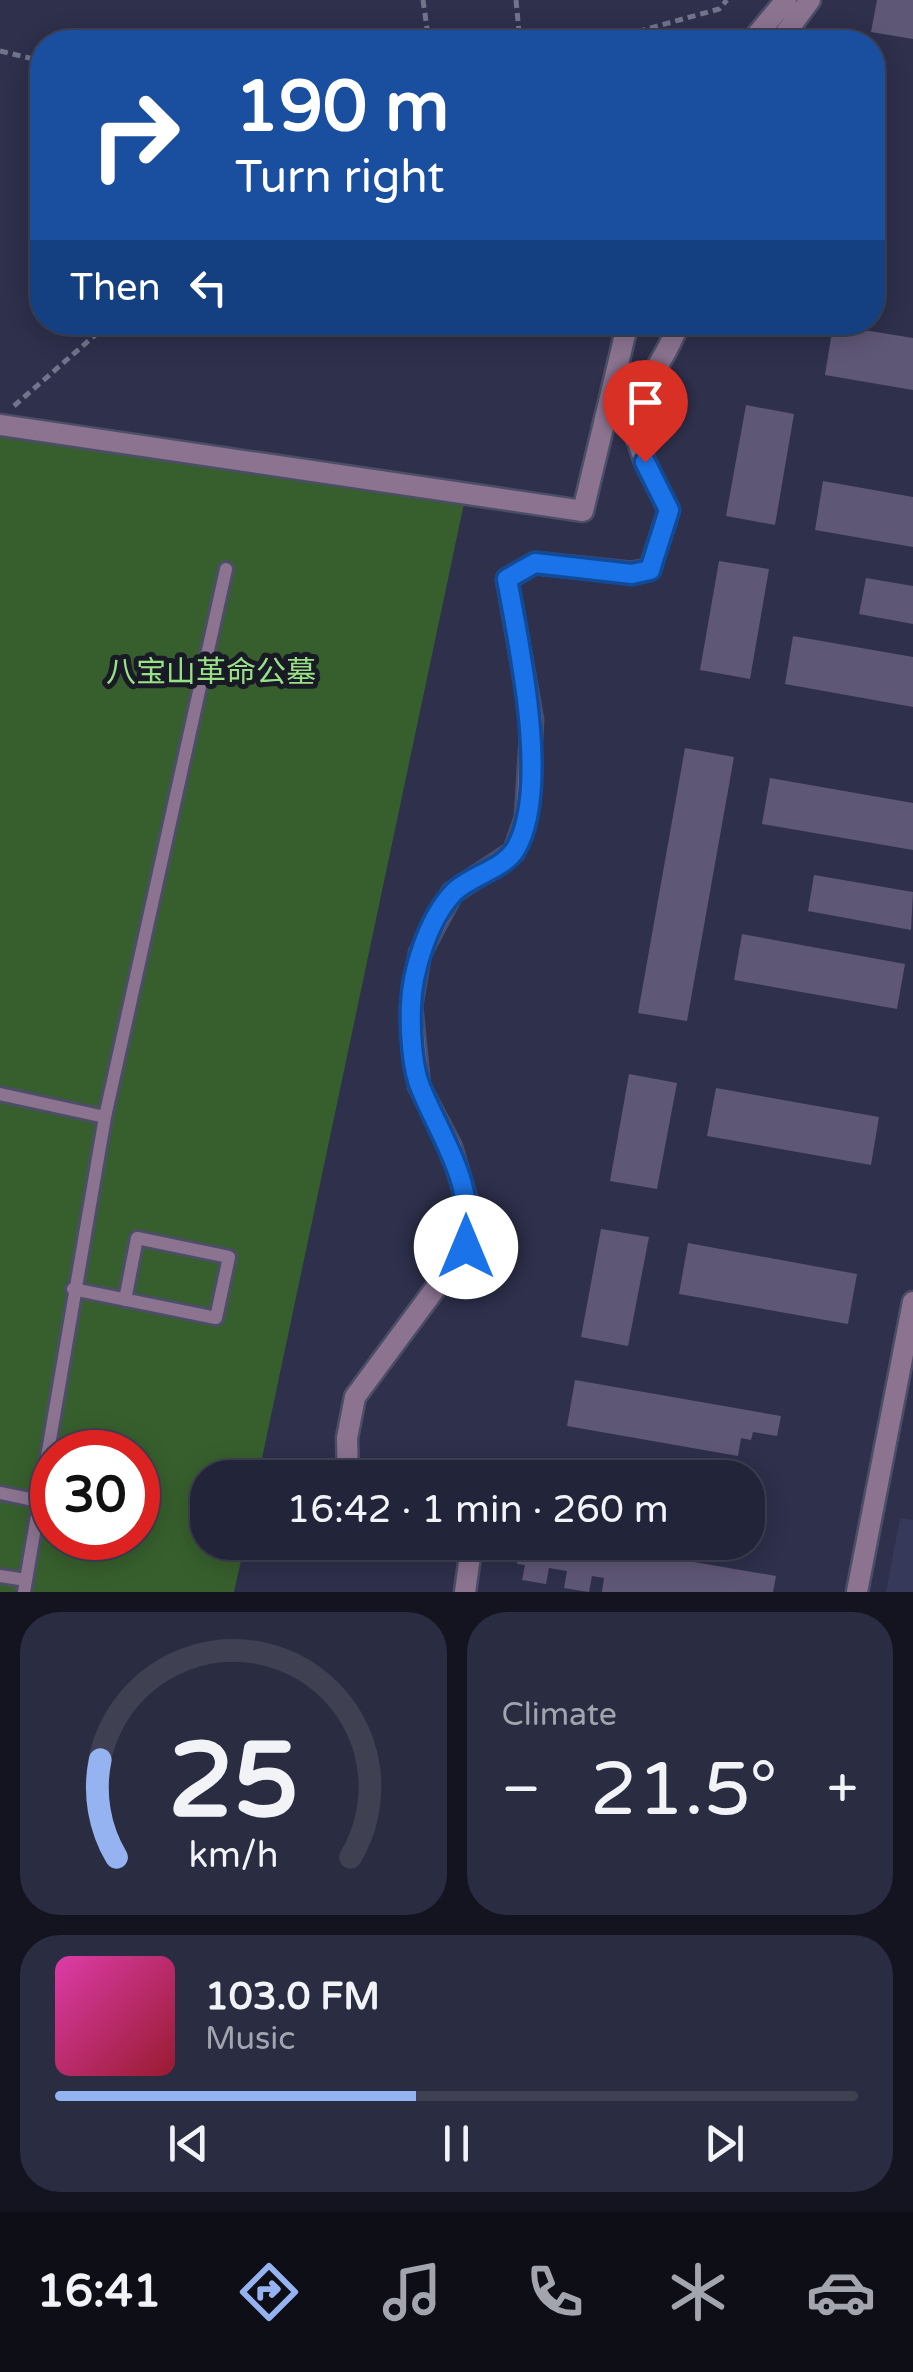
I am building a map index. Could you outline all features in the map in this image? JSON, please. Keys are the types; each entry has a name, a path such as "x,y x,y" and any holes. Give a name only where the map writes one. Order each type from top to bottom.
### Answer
{"street":[{"path":"761,30 786,0"},
{"path":"788,30 810,0"},
{"path":"0,425 583,511 625,335"},
{"path":"347,1460 346,1438 355,1396 466,1247 470,1212 451,1147 419,1086 411,1006 420,953 452,893 514,852 526,818 532,720 507,579 535,563 632,574 650,570 669,510 629,416 675,335"},
{"path":"857,1592 913,1302"},
{"path":"465,1592 469,1560"}],"lane":[{"path":"51,1430 105,1117 226,568"},
{"path":"0,1094 105,1117"},
{"path":"74,1289 125,1300 216,1318 229,1256 137,1238 125,1300"},
{"path":"0,1493 30,1498"},
{"path":"0,1576 25,1586 30,1555"}],"path":[{"path":"422,0 427,30"},
{"path":"516,0 519,30"},
{"path":"642,30 719,8 727,0"},
{"path":"0,51 30,58"},
{"path":"14,407 95,335"}],"shaded area":[{"path":"900,1518 913,1520 913,1592 886,1592"}],"green space":[{"name":"八宝山革命公墓","path":"0,425 466,494 262,1460 190,1460 190,1560 241,1560 234,1592 0,1592"}],"building":[{"path":"877,0 913,0 913,39 871,30"},
{"path":"885,333 913,338 913,390 825,375 831,335"},
{"path":"746,405 794,414 775,525 726,516"},
{"path":"823,481 913,497 913,547 815,530"},
{"path":"719,561 769,569 750,679 700,670"},
{"path":"866,578 913,586 913,624 859,614"},
{"path":"793,636 913,657 913,707 785,684"},
{"path":"685,748 734,757 687,1021 638,1013"},
{"path":"770,778 913,803 913,850 762,824"},
{"path":"814,875 913,892 911,930 808,911"},
{"path":"742,934 905,964 897,1009 734,980"},
{"path":"629,1074 677,1083 657,1189 610,1181"},
{"path":"716,1088 879,1117 871,1165 707,1136"},
{"path":"601,1229 649,1237 628,1346 581,1337"},
{"path":"688,1243 857,1274 848,1324 679,1294"},
{"path":"575,1380 781,1416 777,1436 753,1432 751,1440 741,1438 738,1456 567,1426"},
{"path":"518,1560 682,1560 776,1576 773,1592 602,1592 604,1578 592,1576 589,1592 564,1588 567,1571 549,1568 546,1584 522,1580 525,1565 517,1564"}],"route":[{"path":"466,1247 470,1212 451,1147 419,1086 411,1006 420,953 452,893 514,852 526,818 532,720 507,579 535,563 632,574 650,570 669,510 645,462"}]}
